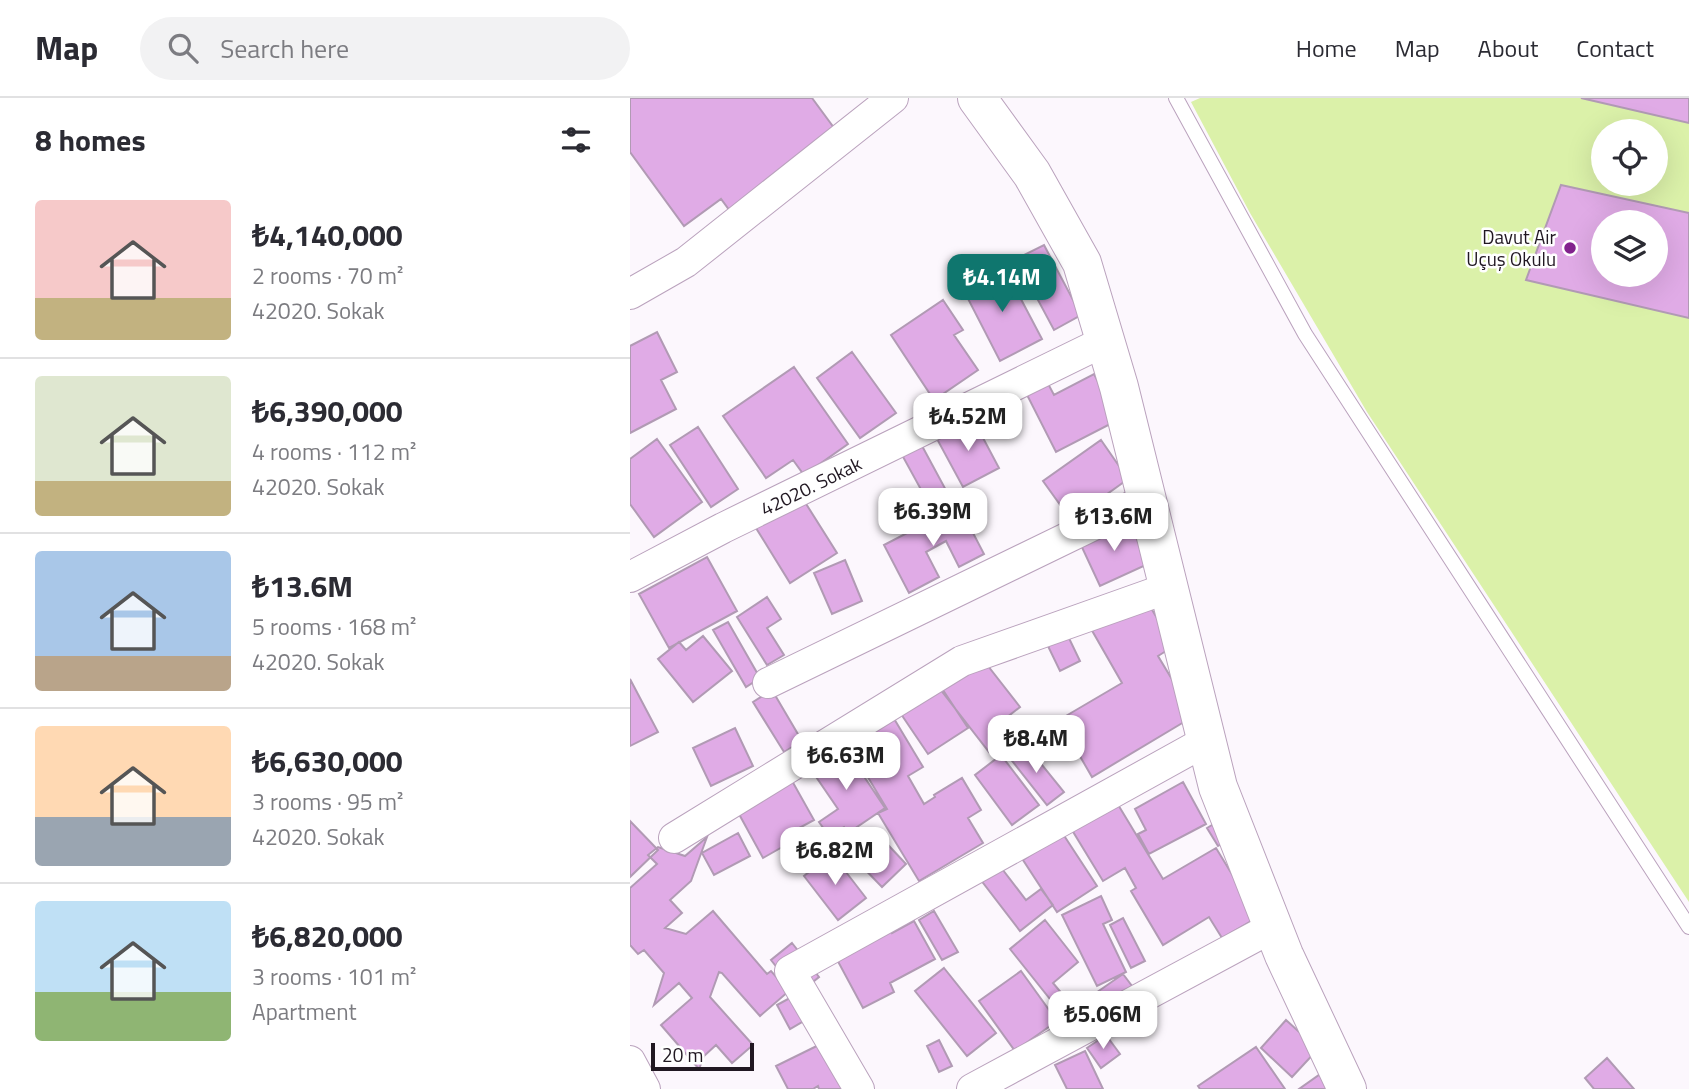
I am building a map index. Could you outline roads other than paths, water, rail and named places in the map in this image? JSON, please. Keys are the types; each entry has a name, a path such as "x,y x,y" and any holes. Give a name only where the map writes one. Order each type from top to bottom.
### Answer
{"main road":[{"path":"977,98 1032,174 1082,263 1119,387 1218,787 1284,955 1348,1089"}],"street":[{"path":"630,294 686,262 893,98"},
{"name":"42020. Sokak","path":"630,577 735,522 1105,341"},
{"path":"768,683 1147,499"},
{"path":"674,838 962,661 1168,588"},
{"path":"859,1089 790,971 1206,741"},
{"path":"972,1089 1273,927"},
{"path":"630,1061 645,1089"}],"lane":[{"path":"1176,98 1305,334 1689,927"}],"place":[{"name":"Davut Air Uçuş Okulu","path":"1570,248"}]}
